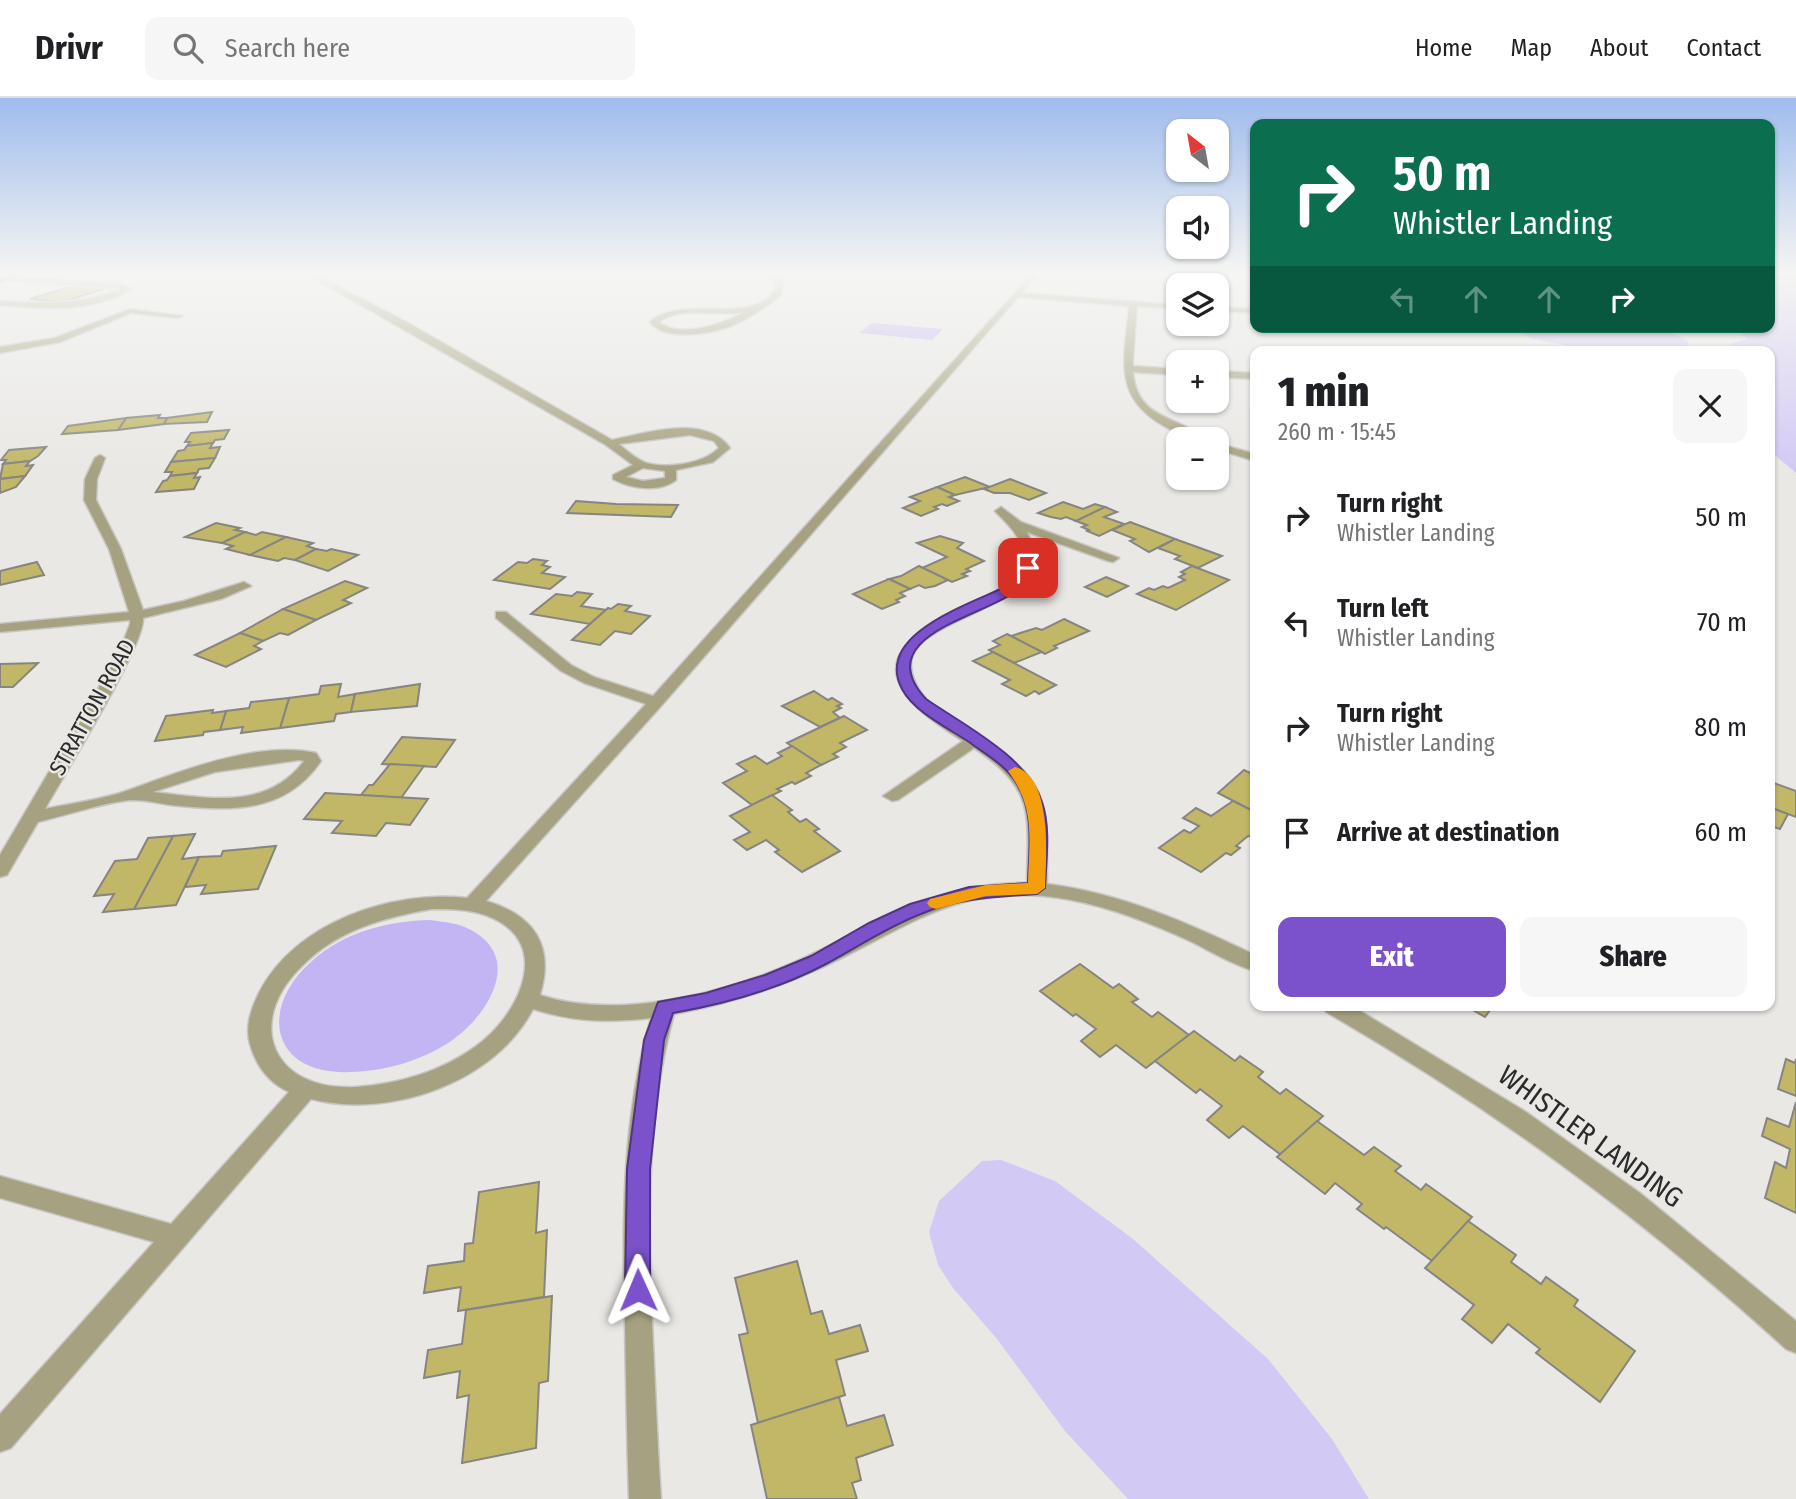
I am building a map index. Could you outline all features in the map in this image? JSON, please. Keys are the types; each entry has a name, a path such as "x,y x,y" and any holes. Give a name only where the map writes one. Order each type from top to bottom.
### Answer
{"street":[{"path":"0,350 55,340"},
{"path":"432,340 610,443 641,465"},
{"path":"472,904 656,702 976,340"},
{"path":"1131,340 1130,386 1145,408 1175,427"},
{"path":"1130,369 1166,371"},
{"path":"1229,375 1250,376"},
{"path":"610,443 685,432 710,435 725,444 723,451 712,458 669,467 641,465 617,477 629,482 662,483 670,480 669,467"},
{"path":"1229,450 1250,456"},
{"name":"STRATTON ROAD","path":"0,871 126,653 137,624 132,592 115,549 90,500 91,479 100,458"},
{"path":"1001,511 1022,533 1028,556 1028,568 1022,579 997,597 921,635 914,641 903,662 906,683 914,695 938,717 1002,758 1023,778 1034,801 1038,825 1037,888"},
{"path":"1017,525 1113,558"},
{"path":"0,628 135,613 205,600 244,586"},
{"path":"501,615 566,668 589,680 656,702"},
{"path":"891,796 975,740"},
{"path":"29,818 132,794 169,779 220,764 299,755 310,757 313,761 299,778 282,790 243,804 204,803 132,794"},
{"path":"530,1000 558,1010 591,1014 706,1000 817,961 875,928 916,909 969,893 1037,888 1108,901 1250,962"},
{"path":"432,902 472,904 501,914 523,929 535,951 537,977 530,1000 515,1023 492,1046 450,1072 401,1090 350,1097 306,1090 274,1071 258,1043 260,1011 278,978 308,948 346,925 389,909 432,902"},
{"path":"645,1499 636,1239 638,1169 654,1040 665,1007"},
{"name":"WHISTLER LANDING","path":"1343,1011 1462,1080 1569,1153 1694,1248 1796,1339"},
{"path":"0,1437 306,1090"},
{"path":"0,1187 177,1237"}],"shaded area":[{"path":"1540,340 1685,340 1689,343 1687,346 1570,346"},
{"path":"1742,340 1796,340 1796,473 1775,455 1775,346 1730,346"},
{"path":"430,920 456,924 471,930 487,942 496,956 498,972 494,987 487,1003 464,1031 440,1048 415,1059 390,1067 363,1071 324,1070 303,1063 289,1051 281,1036 279,1018 284,999 295,980 312,961 338,942 367,930"},
{"path":"1001,1160 1055,1181 1133,1239 1268,1359 1332,1439 1369,1499 1128,1499 1065,1431 938,1265 929,1232 939,1201 982,1161"}],"building":[{"path":"212,412 207,422 164,424 167,418"},
{"path":"160,415 158,418 167,418 164,424 118,430 126,418"},
{"path":"126,418 118,430 62,434 68,426"},
{"path":"229,430 224,439 215,440 213,443 187,446 190,442 185,442 191,433"},
{"path":"213,443 210,448 220,447 215,458 171,462 178,451 187,446"},
{"path":"46,447 30,461 3,464 6,460 1,460 9,450"},
{"path":"215,458 209,468 199,469 197,473 170,476 172,472 165,472 171,462"},
{"path":"30,461 26,466 33,465 25,476 0,479 3,464"},
{"path":"197,473 194,478 200,477 194,489 156,492 170,476"},
{"path":"25,476 16,487 0,493 0,479"},
{"path":"965,477 990,487 955,495 937,487"},
{"path":"1010,479 1046,493 1029,500 1010,493 994,493 984,489"},
{"path":"937,487 955,495 949,497 959,501 934,507 938,509 921,516 903,508 920,501 910,497"},
{"path":"576,501 678,505 671,517 567,513"},
{"path":"1063,502 1083,509 1095,504 1105,507 1076,521 1038,513"},
{"path":"1105,507 1117,512 1104,517 1124,524 1099,536 1082,527 1087,525 1076,521"},
{"path":"1130,522 1175,539 1149,552 1130,541 1135,539 1112,530"},
{"path":"216,523 240,528 235,530 245,532 222,543 185,537"},
{"path":"245,532 286,537 250,555 226,549 233,546 222,543"},
{"path":"940,536 963,543 957,548 984,561 966,569 970,571 962,574 967,576 952,582 922,568 947,557 917,543"},
{"path":"286,537 313,543 307,546 316,549 295,560 284,558 278,561 250,555"},
{"path":"1175,539 1222,556 1198,568 1175,559 1180,556 1158,548"},
{"path":"316,549 331,549 358,555 328,571 295,560"},
{"path":"533,559 547,561 542,565 550,567 542,573 565,577 550,589 494,580 518,562 527,563"},
{"path":"37,562 44,575 0,585 0,571"},
{"path":"919,566 948,580 935,586 925,588 919,585 910,589 889,579 901,576"},
{"path":"1192,566 1229,580 1176,610 1137,594 1149,588 1168,588 1185,580 1179,577 1185,574 1181,572"},
{"path":"1106,577 1128,586 1107,597 1085,587"},
{"path":"889,579 910,589 900,593 905,596 896,600 899,602 882,609 853,594"},
{"path":"345,581 367,588 343,600 351,603 316,620 283,609"},
{"path":"577,592 592,594 581,606 606,610 590,624 531,614 556,594 572,596"},
{"path":"618,604 631,606 625,611 650,616 631,634 615,631 600,645 572,640 608,608"},
{"path":"283,609 316,620 288,635 280,633 263,641 240,633"},
{"path":"1064,619 1089,631 1054,646 1057,648 1045,654 1011,636 1036,628 1042,630"},
{"path":"240,633 263,641 254,646 261,649 226,667 195,655"},
{"path":"1007,634 1042,652 1014,663 989,650 1000,645 993,641"},
{"path":"993,652 1056,685 1039,694 1035,691 1026,696 1002,684 1010,680 973,661"},
{"path":"38,663 13,687 0,687 0,664"},
{"path":"341,684 338,697 355,694 351,712 336,714 334,721 280,728 289,698 319,694 321,686"},
{"path":"420,684 417,706 351,712 355,694"},
{"path":"814,691 828,700 832,698 842,704 837,706 841,708 833,712 840,718 820,727 782,706"},
{"path":"289,698 280,728 241,733 243,727 220,730 226,711 249,708 251,702"},
{"path":"213,710 212,713 226,711 220,730 155,741 166,716"},
{"path":"844,716 867,730 840,743 846,747 833,754 838,757 821,765 787,743"},
{"path":"402,737 455,740 436,767 382,764"},
{"path":"792,746 821,765 806,773 811,776 777,789 781,791 752,805 723,783 747,771 737,764 755,756 767,764 782,756 778,753"},
{"path":"390,764 424,766 401,798 361,795 369,785 373,785"},
{"path":"1244,770 1250,773 1250,809 1218,793"},
{"path":"1775,783 1796,791 1796,817 1775,809"},
{"path":"325,793 428,799 410,825 386,823 376,836 332,833 342,821 304,819"},
{"path":"772,795 792,810 788,812 800,822 806,819 819,829 814,831 840,851 802,872 775,852 779,850 766,840 747,850 734,840 750,832 730,816"},
{"path":"1233,801 1250,810 1250,836 1236,846 1240,848 1231,855 1226,853 1201,872 1159,848 1184,830 1190,833 1199,826 1183,818 1196,808 1211,816"},
{"path":"1775,809 1788,814 1780,829 1775,827"},
{"path":"195,834 182,859 199,857 176,905 134,909 173,836"},
{"path":"173,836 134,909 103,912 114,894 94,896 115,861 137,859 148,838"},
{"path":"276,846 258,889 201,894 206,885 185,887 199,857 221,856 223,851"},
{"path":"1080,964 1113,988 1119,984 1138,999 1132,1002 1152,1017 1158,1012 1189,1035 1146,1068 1116,1045 1100,1057 1081,1041 1096,1029 1076,1014 1073,1016 1040,991"},
{"path":"1475,1011 1489,1011 1485,1017"},
{"path":"1194,1031 1235,1061 1240,1056 1263,1072 1258,1077 1280,1094 1286,1089 1323,1116 1281,1155 1243,1126 1229,1138 1207,1120 1222,1106 1200,1089 1196,1093 1155,1061"},
{"path":"1786,1059 1795,1063 1796,1059 1796,1096 1778,1089"},
{"path":"1796,1102 1796,1213 1765,1198 1775,1162 1786,1168 1790,1149 1762,1136 1767,1118 1789,1127"},
{"path":"1317,1121 1364,1155 1374,1147 1401,1166 1395,1171 1421,1190 1426,1184 1472,1217 1432,1261 1357,1209 1362,1204 1335,1183 1325,1194 1277,1157"},
{"path":"539,1182 536,1233 547,1230 544,1297 458,1311 461,1287 424,1293 428,1266 464,1261 465,1244 473,1243 479,1192"},
{"path":"1468,1221 1516,1255 1511,1262 1541,1284 1546,1277 1578,1300 1574,1306 1635,1351 1600,1402 1536,1353 1540,1349 1508,1324 1492,1343 1462,1319 1474,1305 1425,1268"},
{"path":"797,1261 811,1314 822,1311 829,1334 860,1325 868,1351 836,1360 845,1395 758,1423 739,1335 748,1333 735,1278"},
{"path":"552,1296 548,1381 539,1383 536,1448 462,1463 469,1395 457,1398 460,1371 424,1378 428,1350 462,1344 466,1310"},
{"path":"839,1397 847,1426 884,1415 893,1445 856,1458 861,1480 852,1483 857,1499 767,1499 751,1425"}],"slow traffic":[{"path":"936,903 986,890 1037,888 1038,825 1034,801 1023,778 1015,771"}],"route":[{"path":"638,1290 638,1169 654,1040 665,1007 706,1000 772,979 817,961 875,928 916,909 969,893 1037,888 1038,825 1034,801 1023,778 1002,758 938,717 920,702 909,689 903,669 905,654 921,635 1012,589 1028,568"}]}
